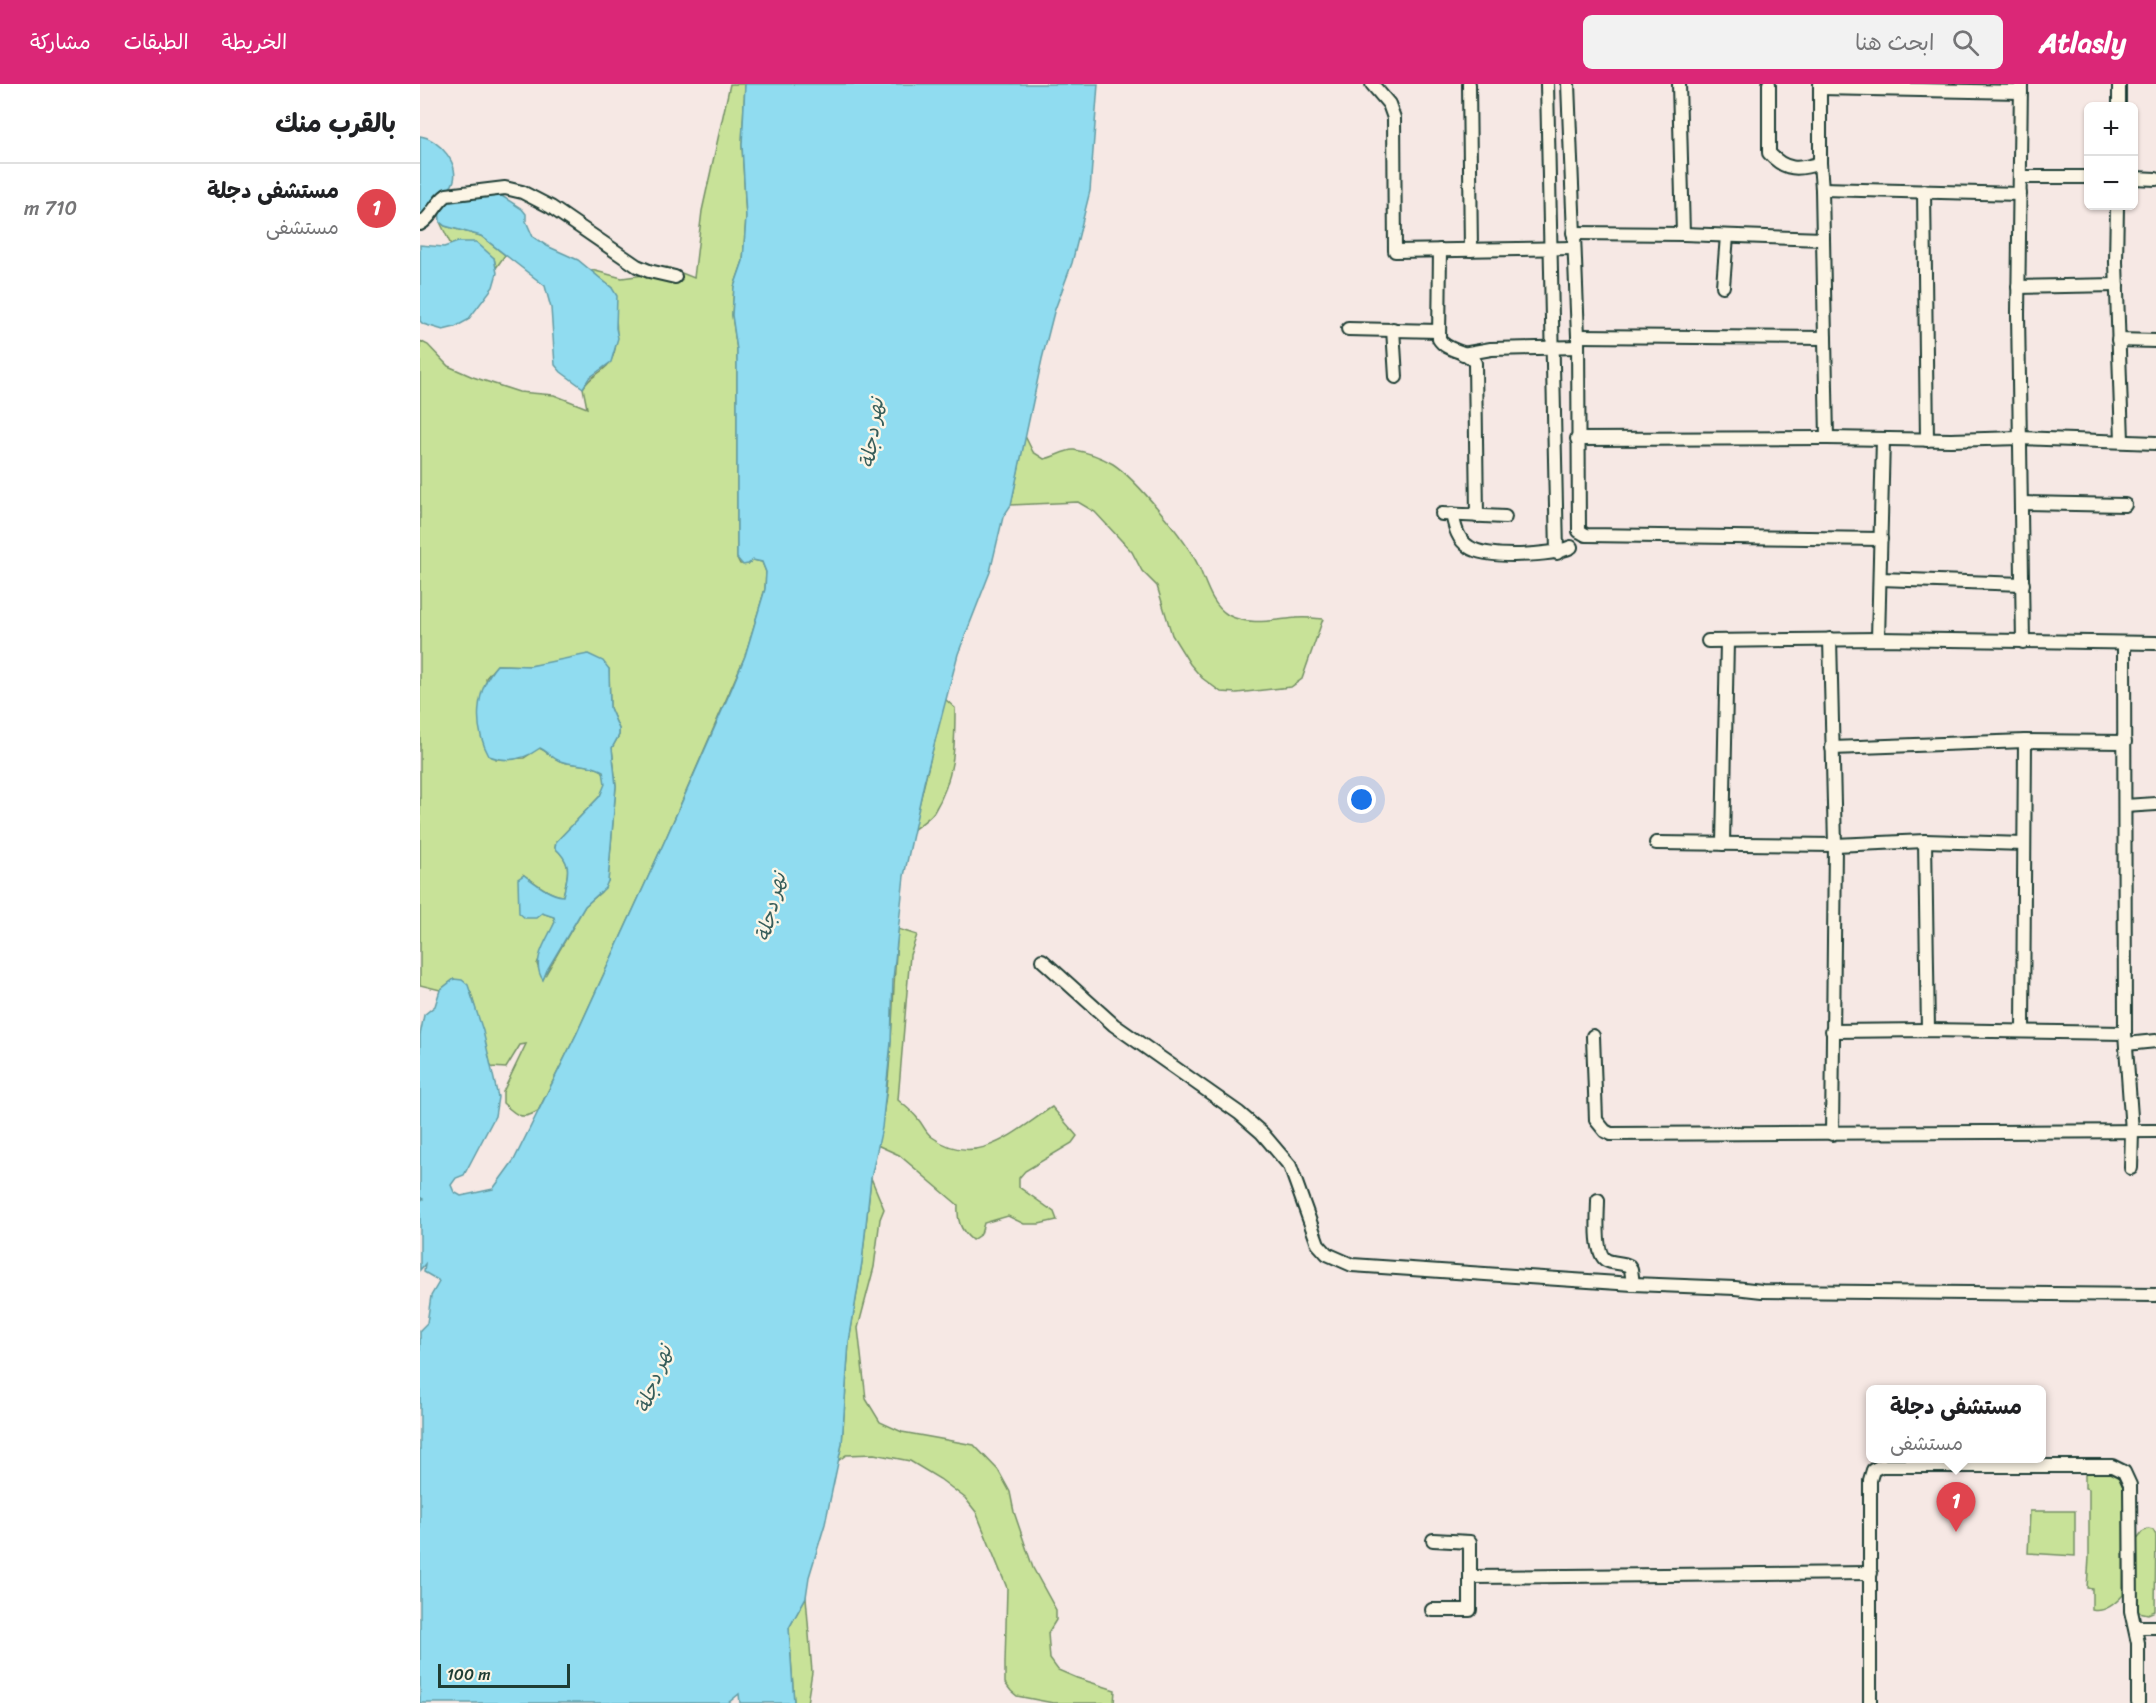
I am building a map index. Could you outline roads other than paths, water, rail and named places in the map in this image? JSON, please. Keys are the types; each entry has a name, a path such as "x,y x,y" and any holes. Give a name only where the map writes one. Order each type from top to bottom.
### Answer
{"street":[{"path":"1372,84 1389,104 1394,118 1395,251 1574,248"},
{"path":"1469,84 1471,250"},
{"path":"1547,84 1557,552"},
{"path":"1568,84 1578,341 1577,528 1583,534 1881,539"},
{"path":"1679,84 1683,234"},
{"path":"1769,84 1769,153 1777,162 1801,169 1820,163"},
{"path":"2119,84 2119,102"},
{"path":"1827,438 1820,86 2021,88 2018,287 2023,642"},
{"path":"2020,177 2084,177"},
{"path":"2138,178 2156,179"},
{"path":"420,224 447,195 512,189 551,207 637,266 675,277"},
{"path":"1822,189 2020,194"},
{"path":"1924,191 1927,440"},
{"path":"2116,210 2122,441"},
{"path":"1573,233 1823,239"},
{"path":"1723,286 1727,236"},
{"path":"1440,250 1439,339 1447,348 1472,358 1475,368 1477,516"},
{"path":"2018,287 2117,285"},
{"path":"1348,329 1439,331"},
{"path":"1393,329 1396,377"},
{"path":"1463,354 1491,349 1552,348 1578,341 1825,338"},
{"path":"2118,340 2156,341"},
{"path":"1577,439 2019,438 2156,442"},
{"path":"1878,639 1883,439"},
{"path":"2021,503 2125,505"},
{"path":"1505,517 1447,514 1461,540 1469,547 1481,552 1557,552 1571,547"},
{"path":"1880,579 2023,584"},
{"path":"1830,639 1835,845 1832,1134"},
{"path":"1708,641 1878,639 2156,643"},
{"path":"1723,844 1727,641"},
{"path":"2124,643 2125,1038 2132,1131 2131,1168"},
{"path":"1832,748 2025,741 2125,742"},
{"path":"2023,1031 2025,741"},
{"path":"2125,806 2156,804"},
{"path":"1925,842 1928,1030"},
{"path":"1656,843 2024,844"},
{"path":"1042,960 1114,1025 1239,1113 1262,1133 1290,1166 1318,1244 1327,1254 1352,1265 1762,1291 2156,1295"},
{"path":"1832,1031 2023,1031 2156,1041"},
{"path":"1593,1036 1596,1120 1605,1131 1611,1134 2156,1131"},
{"path":"1598,1200 1601,1255 1607,1260 1629,1266 1633,1284"},
{"path":"1870,1703 1870,1477 1873,1470 1878,1467 2112,1466 2126,1474 2131,1491 2131,1611 2138,1643 2138,1703"},
{"path":"1432,1610 1470,1610 1471,1577 1470,1542 1433,1540"},
{"path":"1471,1577 1871,1573"},
{"path":"2134,1627 2156,1627"}],"water":[{"name":"نهر دجلة","path":"745,84 1098,84 1090,191 1072,263 1054,312 1042,359 1011,505 1003,517 990,572 958,654 924,783 904,876 893,979 891,1042 882,1128 871,1178 862,1262 849,1342 842,1444 806,1597 789,1628 794,1703 740,1703 739,1694 728,1703 420,1703 420,1330 427,1323 431,1296 439,1282 424,1272 425,1264 420,1270 420,1201 423,1199 420,1197 420,1035 424,1015 435,1006 440,990 454,979 462,980 468,985 483,1031 498,1097 495,1116 464,1175 456,1178 451,1185 454,1192 461,1196 493,1189 514,1160 576,1035 666,838 745,656 765,589 766,572 762,562 753,560 743,565 737,558 737,350 732,315 734,287 743,261 746,217 742,145"},
{"path":"420,136 434,142 447,154 455,178 452,185 432,205 420,225"},
{"path":"491,189 522,209 526,214 526,221 533,237 578,260 612,288 617,296 618,338 611,362 589,378 583,388 555,365 551,308 545,286 481,236 445,226 440,222 439,205 448,195"},
{"path":"458,242 476,242 494,258 497,273 493,287 468,320 443,330 420,321 420,245 444,247"},
{"path":"588,654 603,661 609,669 610,708 619,729 619,735 612,748 616,786 608,881 605,888 585,906 543,980 539,973 539,958 555,922 554,917 542,913 536,918 525,918 519,913 518,879 524,875 547,891 563,896 568,870 565,859 555,848 556,842 600,796 605,784 603,771 560,761 540,748 516,759 489,756 480,733 479,709 484,686 497,665 530,666"}],"place":[{"name":"مستشفى دجلة","path":"1956,1532"}]}
